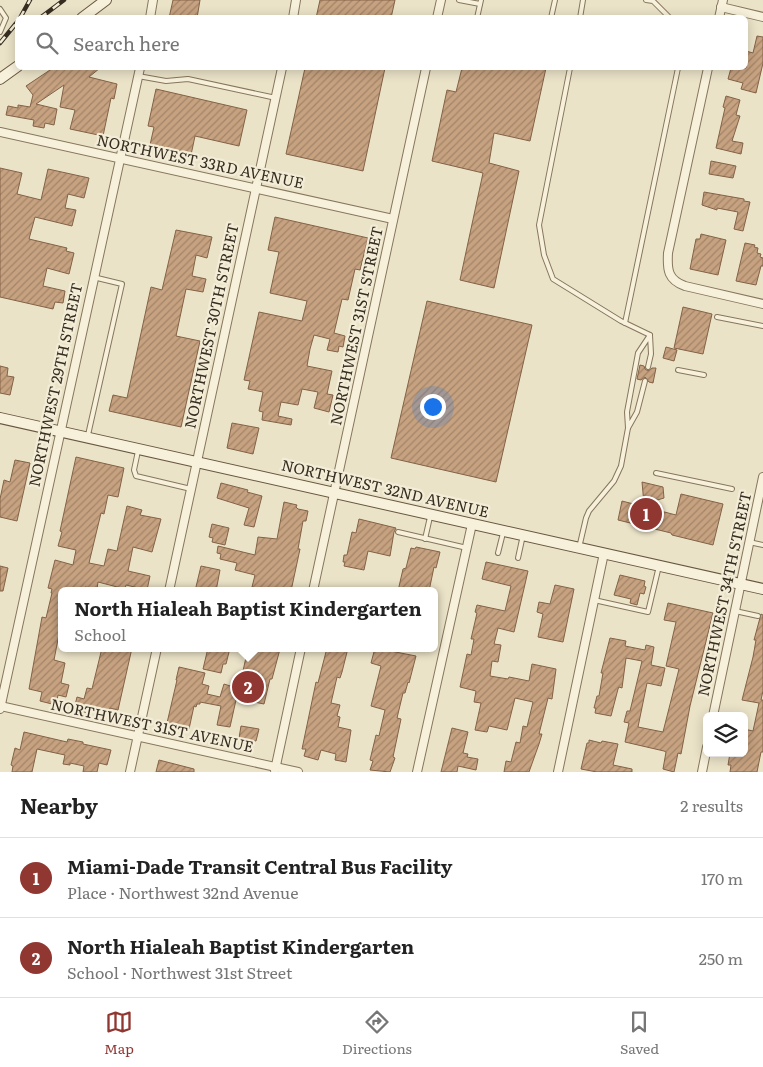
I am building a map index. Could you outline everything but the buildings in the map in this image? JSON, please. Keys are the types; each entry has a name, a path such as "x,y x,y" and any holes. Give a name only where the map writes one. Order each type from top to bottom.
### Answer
{"main road":[{"path":"86,15 106,0"},
{"path":"0,79 15,68"},
{"name":"NORTHWEST 32ND AVENUE","path":"0,418 763,589"}],"street":[{"path":"150,15 153,0"},
{"path":"294,15 296,0"},
{"path":"438,15 441,0"},
{"path":"722,4 763,17"},
{"name":"NORTHWEST 29TH STREET","path":"0,707 140,70"},
{"name":"NORTHWEST 30TH STREET","path":"170,587 282,70"},
{"name":"NORTHWEST 31ST STREET","path":"314,587 426,70"},
{"path":"708,70 668,253 671,278 690,288 763,304"},
{"name":"NORTHWEST 33RD AVENUE","path":"0,132 393,219"},
{"name":"NORTHWEST 34TH STREET","path":"714,712 763,478"},
{"path":"417,772 472,524"},
{"path":"558,772 604,553"},
{"path":"130,772 155,652"},
{"path":"275,770 300,652"},
{"name":"NORTHWEST 31ST AVENUE","path":"0,707 275,770 298,772"},
{"path":"702,772 705,757"}],"lane":[{"path":"459,0 481,2 478,15"},
{"path":"552,15 555,0"},
{"path":"580,15 583,0"},
{"path":"646,0 653,1 667,15"},
{"path":"0,9 6,18 0,32"},
{"path":"570,70 539,225 544,255 553,279 625,323 650,335"},
{"path":"625,323 678,70"},
{"path":"138,76 166,81 188,79 276,98"},
{"path":"87,438 122,284 93,277"},
{"path":"717,316 763,326"},
{"path":"648,367 650,335"},
{"path":"579,548 589,511 614,481 621,466 628,428 627,412 638,353 650,335"},
{"path":"678,370 704,376"},
{"path":"628,428 637,412 645,381"},
{"path":"138,449 134,470 136,476 191,489"},
{"path":"656,473 732,489"},
{"path":"425,538 430,514"},
{"path":"498,553 504,530"},
{"path":"398,532 467,548"},
{"path":"518,558 523,535"},
{"path":"749,542 763,545"},
{"path":"594,600 648,612 659,566"},
{"path":"736,610 758,616"}],"railway":[{"path":"22,15 30,0"},
{"path":"44,15 64,0"},
{"path":"0,43 15,25"}],"place":[{"name":"Miami-Dade Transit Central Bus Facility","path":"646,514"},
{"name":"North Hialeah Baptist Kindergarten","path":"248,687"}]}
